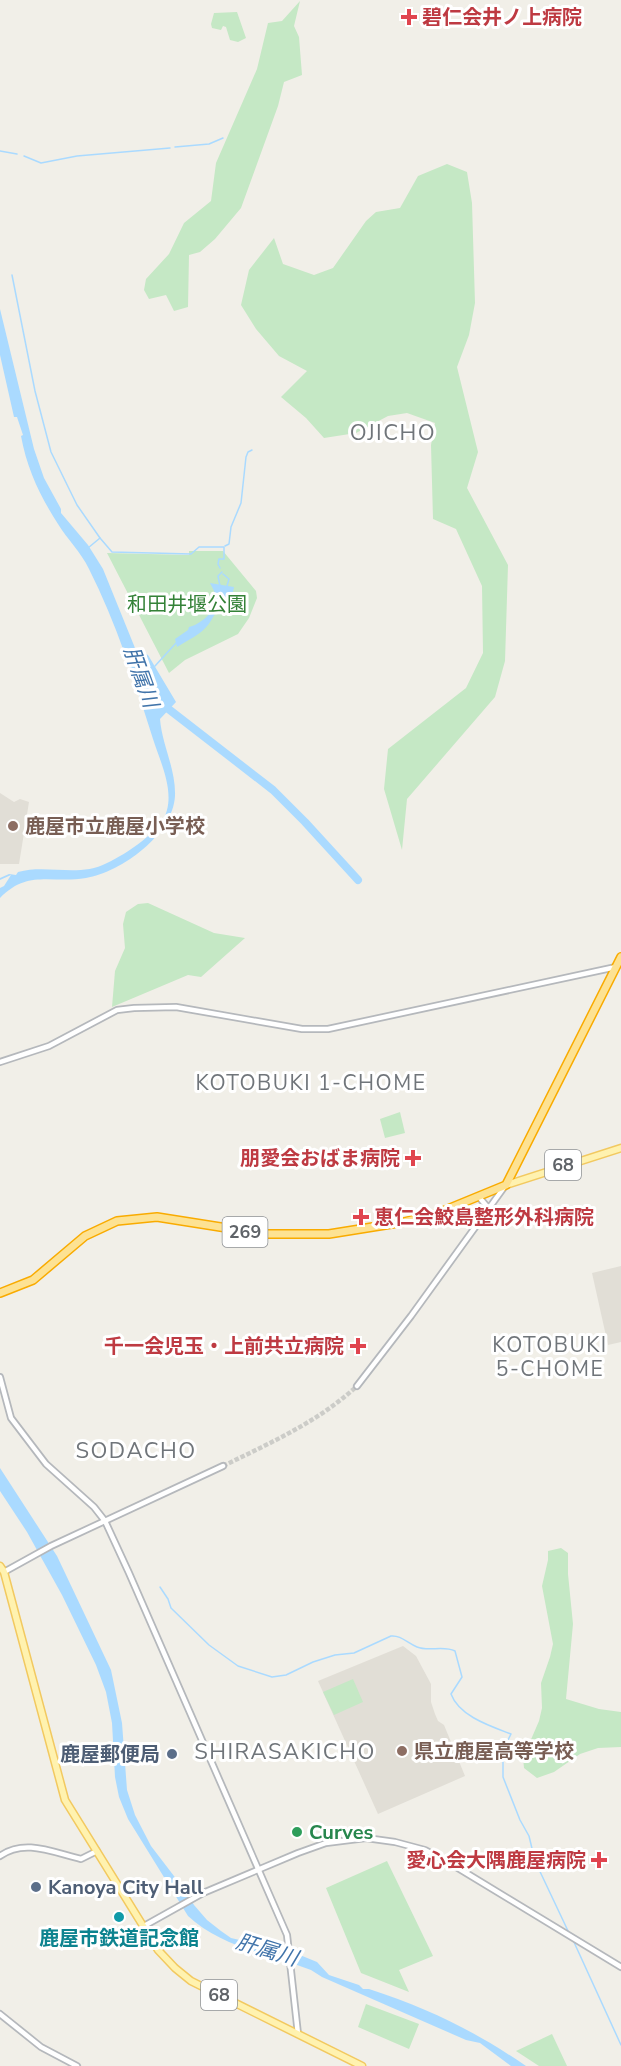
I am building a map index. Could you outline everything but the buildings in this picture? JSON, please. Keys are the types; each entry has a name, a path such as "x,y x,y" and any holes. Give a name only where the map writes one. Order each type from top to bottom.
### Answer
{"highway":[{"path":"506,1185 621,957"},
{"name":"269","path":"0,1293 33,1280 85,1236 117,1221 157,1216 265,1234 329,1234 418,1219 506,1185"}],"main road":[{"name":"68","path":"506,1185 621,1148"},
{"name":"68","path":"2,1569 65,1800 158,1950 191,1981 362,2066"}],"street":[{"path":"0,1062 49,1046 117,1010 176,1007 302,1029 328,1029 616,967"},
{"path":"357,1386 506,1185"},
{"path":"479,1197 489,1209"},
{"path":"0,1377 11,1418 18,1429 46,1464 94,1507 105,1521 287,1935 298,2034"},
{"path":"2,1569 223,1466"},
{"path":"144,1926 196,1897 298,1852 326,1843 366,1838 395,1842 425,1850 453,1864 621,1967"},
{"path":"0,1856 9,1850 22,1847 47,1849 81,1859 97,1851"},
{"path":"0,2014 41,2047 77,2066"}],"shaded area":[{"name":"鹿屋市立鹿屋小学校","path":"0,793 14,802 20,799 29,802 19,864 0,864"},
{"path":"621,1266 621,1342 608,1345 592,1273"},
{"name":"県立鹿屋高等学校","path":"403,1646 416,1656 431,1684 431,1702 435,1714 438,1721 444,1725 465,1776 378,1814 318,1681"}],"green space":[{"path":"300,1 294,26 299,37 302,75 284,82 278,106 241,208 215,239 200,252 189,255 188,307 174,311 166,295 149,299 144,290 146,279 169,254 184,223 211,201 216,163 257,69 268,23 282,21"},
{"path":"237,12 246,38 238,42 230,40 226,27 223,26 221,30 212,28 211,24 214,13"},
{"path":"447,164 467,172 472,203 475,303 469,335 457,367 478,452 467,488 508,565 505,661 495,697 407,799 402,850 384,789 388,749 466,688 483,653 482,586 456,529 433,519 431,445 435,423 407,413 388,416 356,433 324,438 306,418 281,397 307,371 279,356 256,329 241,305 249,270 274,238 283,264 314,275 333,268 366,221 376,212 400,208 418,176"},
{"name":"和田井堰公園","path":"189,551 223,551 256,591 257,598 249,618 238,634 185,660 169,673 107,553 189,555"},
{"path":"148,903 214,933 245,938 201,977 188,975 112,1007 115,971 125,948 123,924 126,912 138,904"},
{"path":"400,1112 405,1133 385,1138 380,1119"},
{"path":"561,1548 568,1553 573,1624 566,1699 599,1709 621,1712 621,1747 598,1748 580,1754 554,1772 537,1778 524,1768 523,1758 539,1721 542,1708 541,1683 553,1644 542,1586 548,1551"},
{"path":"353,1679 363,1702 334,1715 323,1692"},
{"path":"387,1861 433,1956 399,1970 409,1992 361,1973 326,1888"},
{"path":"366,2004 419,2024 409,2049 358,2027"},
{"path":"552,2034 567,2066 539,2066 516,2051"}],"water":[{"name":"肝属川","path":"0,309 34,449 44,478 61,513 88,545 103,569 135,648 148,655 176,702 160,719 175,786 175,796 172,810 155,837 129,859 100,874 86,878 41,879 20,883 0,898 0,888 11,875 0,880 0,878 9,874 16,875 18,872 40,869 85,870 107,863 133,848 151,834 164,818 168,792 162,765 132,674 108,610 86,563 51,514 31,471 21,436 23,435 17,417 14,417 0,355"},
{"path":"210,583 234,587 231,596 219,607 205,629 177,647 175,639 189,627 206,618 215,606 216,597"},
{"name":"肝属川","path":"0,1468 57,1556 111,1670 122,1723 127,1790 135,1815 151,1846 207,1920 231,1938 295,1953 317,1962 329,1975 432,2013 469,2031 526,2066 511,2066 480,2043 466,2040 322,1977 311,1970 230,1942 201,1927 188,1916 128,1819 119,1797 115,1777 112,1723 106,1692 96,1665 62,1595 27,1532 0,1491"}],"waterway":[{"path":"175,147 209,144 223,138"},
{"path":"24,156 41,163 77,156 170,148"},
{"path":"0,151 17,154"},
{"path":"12,275 35,391 51,452 77,505 100,538"},
{"path":"225,546 229,544 231,527 241,503 246,457 252,450"},
{"path":"88,548 100,538 112,552 191,554 199,547 224,547 224,559 219,559 218,564 220,568"},
{"path":"220,586 218,576 222,572"},
{"path":"223,574 229,579 227,586"},
{"name":"肝属川","path":"155,666 176,643"},
{"name":"肝属川","path":"162,704 273,790 358,880"},
{"path":"160,1587 171,1608 209,1645 238,1666 272,1677 286,1675 313,1662 335,1655 354,1653 391,1636 426,1649 455,1651 462,1677 451,1694 455,1702 476,1719 511,1734 505,1746 503,1777 529,1836 535,1861 569,1933"},
{"path":"573,1940 621,2045"}],"tunnel":[{"path":"223,1466 310,1421 357,1386"}],"place":[{"name":"碧仁会井ノ上病院","path":"409,17"},
{"name":"鹿屋市立鹿屋小学校","path":"13,826"},
{"name":"朋愛会おばま病院","path":"413,1158"},
{"name":"恵仁会鮫島整形外科病院","path":"361,1217"},
{"name":"千一会児玉・上前共立病院","path":"358,1346"},
{"name":"県立鹿屋高等学校","path":"402,1751"},
{"name":"鹿屋郵便局","path":"172,1754"},
{"name":"Curves","path":"297,1832"},
{"name":"愛心会大隅鹿屋病院","path":"599,1860"},
{"name":"Kanoya City Hall","path":"36,1887"},
{"name":"鹿屋市鉄道記念館","path":"119,1917"}],"district":[{"name":"OJICHO","path":"393,432"},
{"name":"KOTOBUKI 1-CHOME","path":"311,1083"},
{"name":"KOTOBUKI 5-CHOME","path":"550,1357"},
{"name":"SODACHO","path":"136,1450"},
{"name":"SHIRASAKICHO","path":"285,1751"}]}
